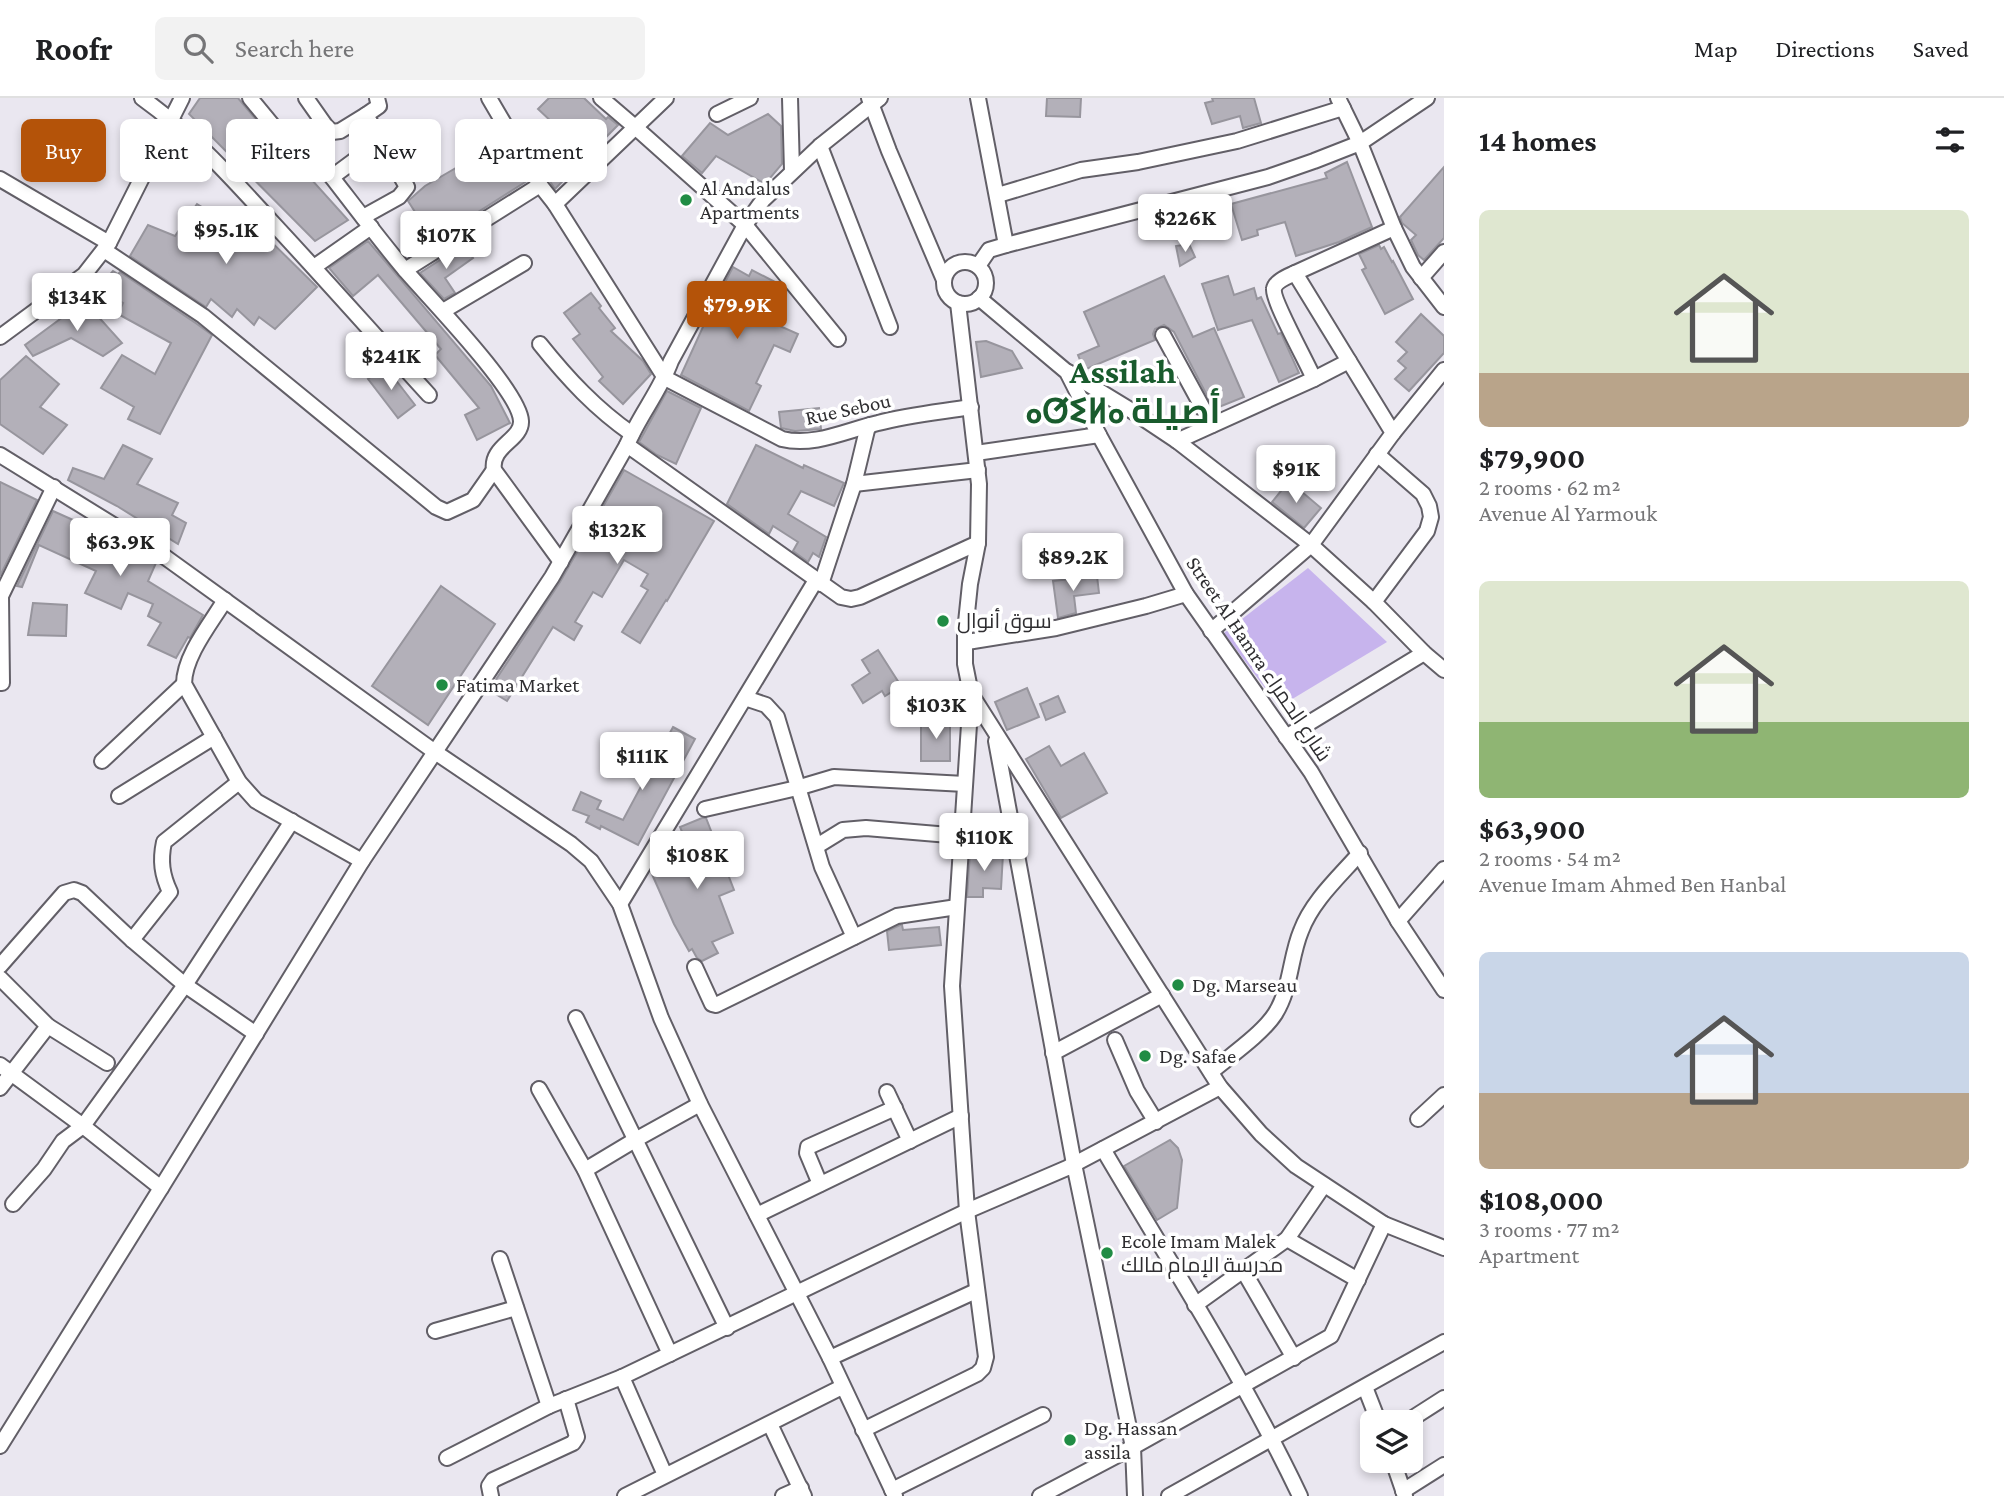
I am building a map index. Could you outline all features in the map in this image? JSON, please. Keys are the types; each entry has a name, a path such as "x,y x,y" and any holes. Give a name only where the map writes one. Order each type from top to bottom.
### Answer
{"street":[{"path":"142,98 172,119 182,98"},
{"path":"250,98 267,119"},
{"path":"306,98 332,132 340,131 366,116 379,106 377,98"},
{"path":"489,98 540,185 555,204 665,378"},
{"path":"601,98 745,225 838,339"},
{"path":"555,204 666,98"},
{"path":"717,114 750,98"},
{"path":"790,98 792,171"},
{"path":"978,98 1006,245"},
{"path":"978,266 989,250 1268,177 1360,143 1427,98"},
{"path":"0,1446 362,861 561,562 665,378 671,361 745,225 792,171 873,100 897,171 944,280 946,294 958,303 965,304 979,299 983,293 985,279 978,266 971,263 957,263 946,272 944,280"},
{"path":"998,195 1081,170 1138,162 1237,141 1341,103 1413,267 1444,307"},
{"path":"820,146 890,327"},
{"path":"212,158 429,396"},
{"path":"0,179 106,246 203,316 436,507 447,512 473,500 494,470"},
{"path":"335,181 405,270 443,311 512,396 521,420 520,428 495,455 494,470 561,562"},
{"path":"0,337 84,275 106,246 139,182"},
{"path":"314,267 399,197 407,187 404,182"},
{"path":"405,270 540,185"},
{"path":"1314,379 1274,286 1295,273 1394,228"},
{"path":"1421,278 1444,252"},
{"path":"443,311 524,263"},
{"path":"1295,273 1393,433"},
{"name":"Street Al Hamra شارع الحمراء","path":"979,299 1067,372 1186,594 1311,772 1398,921 1444,990"},
{"path":"863,1430 977,1374 984,1368 986,1357 967,1210 952,985 971,694 965,664 965,632 978,543 979,500 978,470 958,303"},
{"path":"1163,335 1212,425"},
{"path":"540,344 568,379 630,440 841,597 851,600 860,597 978,543"},
{"path":"1177,441 1349,361"},
{"path":"1211,631 1311,545 1377,454 1444,370"},
{"path":"1067,372 1177,441 1311,545 1374,602 1424,653 1441,662"},
{"name":"Rue Sebou","path":"665,378 782,439 793,442 818,440 870,425 971,407"},
{"path":"620,904 818,582 854,484 870,425"},
{"path":"976,453 1099,435"},
{"path":"1374,602 1427,531 1431,517 1423,494 1377,454"},
{"path":"0,455 165,557 435,752 571,844 591,862 620,904 661,1018 700,1104 830,1358 893,1493 1043,1415"},
{"path":"854,484 978,470"},
{"path":"0,682 2,683 1,596 54,487"},
{"path":"967,642 1056,628 1186,594"},
{"path":"225,600 184,671 184,684 239,782 256,801 362,861"},
{"path":"1286,737 1424,653"},
{"path":"102,761 184,684"},
{"path":"971,694 1220,1087 1261,1134 1296,1166 1384,1224 1444,1248"},
{"path":"746,698 766,705 776,718 822,867 854,937"},
{"path":"994,731 1074,1164 1133,1447 1135,1496"},
{"path":"119,796 214,737"},
{"path":"705,809 834,777 965,784"},
{"path":"132,940 170,892 164,880 161,860 164,842 239,782"},
{"path":"13,1204 68,1136 83,1125 185,985 292,821"},
{"path":"817,846 843,830 866,828 961,836"},
{"path":"1211,1072 1269,1022 1277,1011 1301,931 1313,907 1360,853"},
{"path":"1398,921 1444,869"},
{"path":"0,966 64,893 74,890 82,893 185,985 256,1034"},
{"path":"695,967 712,1004 716,1005 897,916 957,907"},
{"path":"0,978 48,1026 107,1063"},
{"path":"1054,1053 1162,995"},
{"path":"576,1018 727,1328"},
{"path":"0,1088 6,1070 48,1026"},
{"path":"1115,1040 1137,1091 1156,1122"},
{"path":"6,1070 83,1125 161,1188"},
{"path":"447,1458 548,1406 622,1377 967,1210 1074,1164 1220,1087"},
{"path":"539,1088 584,1170 670,1354"},
{"path":"887,1092 910,1141"},
{"path":"1418,1119 1444,1094"},
{"path":"584,1170 700,1104"},
{"path":"820,1184 807,1153 808,1147 895,1108"},
{"path":"757,1214 961,1116"},
{"path":"1102,1149 1273,1439 1300,1496"},
{"path":"1195,1305 1287,1239 1324,1185"},
{"path":"1040,1496 1243,1387 1331,1336 1384,1224"},
{"path":"1287,1239 1358,1280"},
{"path":"500,1259 548,1406"},
{"path":"1242,1270 1294,1358"},
{"path":"830,1358 976,1291"},
{"path":"435,1331 516,1308"},
{"path":"1169,1496 1444,1342"},
{"path":"622,1377 665,1475"},
{"path":"625,1496 842,1387"},
{"path":"1365,1387 1374,1410"},
{"path":"1423,1411 1444,1398"},
{"path":"491,1496 488,1486 493,1480 573,1443 577,1437 576,1428 566,1399"},
{"path":"770,1424 802,1492 783,1496"},
{"path":"1397,1473 1404,1493 1444,1465"}],"shaded area":[{"path":"1308,568 1387,642 1279,707 1224,633"}],"building":[{"path":"200,98 238,98 255,119 226,119 226,151 212,137 212,119 194,119 189,114"},
{"path":"549,98 584,98 606,119 549,119 538,109"},
{"path":"1047,98 1081,98 1080,117 1046,116"},
{"path":"1212,98 1254,98 1261,123 1243,128 1240,116 1212,124 1205,103 1213,101"},
{"path":"768,114 781,126 782,164 765,184 716,156 702,173 682,156 710,123 728,135"},
{"path":"608,117 618,125 607,136 606,119"},
{"path":"1347,162 1372,227 1339,242 1296,256 1285,222 1257,230 1258,235 1242,240 1231,204 1327,178 1325,173"},
{"path":"1444,167 1444,238 1424,260 1418,255 1411,240 1416,235 1402,223 1400,217"},
{"path":"455,168 455,182 525,182 423,247 405,218 415,212 408,201 432,182 441,182 441,177"},
{"path":"256,182 314,182 348,220 315,241"},
{"path":"550,182 562,182 555,189"},
{"path":"197,204 228,223 239,210 317,287 275,329 259,317 254,325 237,309 232,317 211,299 206,307 130,256 148,225 175,236"},
{"path":"368,241 491,386 510,423 477,440 465,415 479,408 435,355 441,349 378,275 353,296 329,268"},
{"path":"1189,244 1195,257 1180,266 1176,246"},
{"path":"463,245 473,258 445,278 455,293 444,299 420,273"},
{"path":"1379,245 1381,249 1384,247 1393,261 1413,299 1385,314 1362,270 1366,268 1359,254"},
{"path":"733,267 749,276 752,270 775,282 757,316 798,334 790,352 774,345 756,383 761,386 749,411 681,375"},
{"path":"113,271 118,274 120,272 212,335 160,434 128,419 134,407 101,388 122,355 155,374 171,343 118,314 123,303 97,289"},
{"path":"1164,276 1193,337 1214,328 1244,397 1214,409 1174,332 1164,325 1155,329 1155,340 1084,370 1078,355 1099,346 1084,312"},
{"path":"1228,276 1234,295 1254,288 1257,299 1261,297 1299,373 1279,382 1252,320 1218,330 1202,284"},
{"path":"591,293 615,328 611,331 643,361 651,374 623,404 599,381 603,377 573,339 580,334 564,313"},
{"path":"82,303 86,303 122,343 103,356 71,338 33,356 25,345"},
{"path":"1421,314 1444,336 1444,353 1409,391 1395,379 1406,368 1398,361 1407,352 1396,342"},
{"path":"986,341 1012,351 1022,368 981,377 976,342"},
{"path":"26,356 59,384 40,407 67,425 43,454 0,424 0,380"},
{"path":"385,366 415,405 398,418 368,379"},
{"path":"667,391 701,408 676,464 639,442"},
{"path":"819,408 821,429 795,431 781,428 779,412"},
{"path":"123,445 152,459 137,484 178,503 172,515 186,523 178,544 117,506 68,480 73,468 104,479"},
{"path":"756,445 803,468 804,465 844,483 834,506 801,491 788,514 826,537 819,557 813,553 808,562 793,551 798,542 773,526 769,534 727,504"},
{"path":"624,470 714,521 640,643 622,632 648,590 641,586 648,574 624,560 602,597 593,592 575,622 582,626 574,640 553,627 507,701 489,690 560,582"},
{"path":"1289,481 1321,508 1304,528 1272,502"},
{"path":"0,482 37,500 0,576"},
{"path":"53,511 122,542 156,563 148,581 203,615 176,658 148,645 161,623 148,616 153,604 128,593 121,609 85,593 96,571 39,545 22,587 17,586"},
{"path":"1097,576 1099,593 1074,596 1076,613 1058,618 1053,581"},
{"path":"441,586 495,624 428,725 372,686"},
{"path":"33,603 67,605 66,636 28,635"},
{"path":"878,650 901,686 885,696 882,691 863,703 852,685 870,673 862,660"},
{"path":"1027,688 1039,717 1007,730 995,702"},
{"path":"1058,696 1065,712 1046,720 1040,704"},
{"path":"921,722 950,722 950,761 921,761"},
{"path":"673,727 695,739 638,845 601,826 600,829 586,822 589,816 573,810 581,792 601,801 597,809 623,820"},
{"path":"1049,746 1061,766 1084,753 1107,793 1061,818 1026,759"},
{"path":"706,818 734,890 719,896 733,933 712,942 718,953 702,961 692,949 689,951 651,872 653,868 690,851 680,827"},
{"path":"970,853 1003,854 1001,889 983,888 983,897 967,897"},
{"path":"900,925 903,930 939,927 941,945 889,950 887,931"},
{"path":"1170,1140 1178,1148 1182,1160 1177,1208 1157,1220 1124,1166"}],"place":[{"name":"Al Andalus Apartments","path":"686,200"},
{"name":"سوق أنوال","path":"943,621"},
{"name":"Fatima Market","path":"442,685"},
{"name":"Dg. Marseau","path":"1178,985"},
{"name":"Dg. Safae","path":"1145,1056"},
{"name":"Ecole Imam Malek مدرسة الإمام مالك","path":"1107,1253"},
{"name":"Dg. Hassan assila","path":"1070,1440"}],"district":[{"name":"Assilah ⴰⵚⵉⵍⴰ أصيلة","path":"1123,391"}]}
